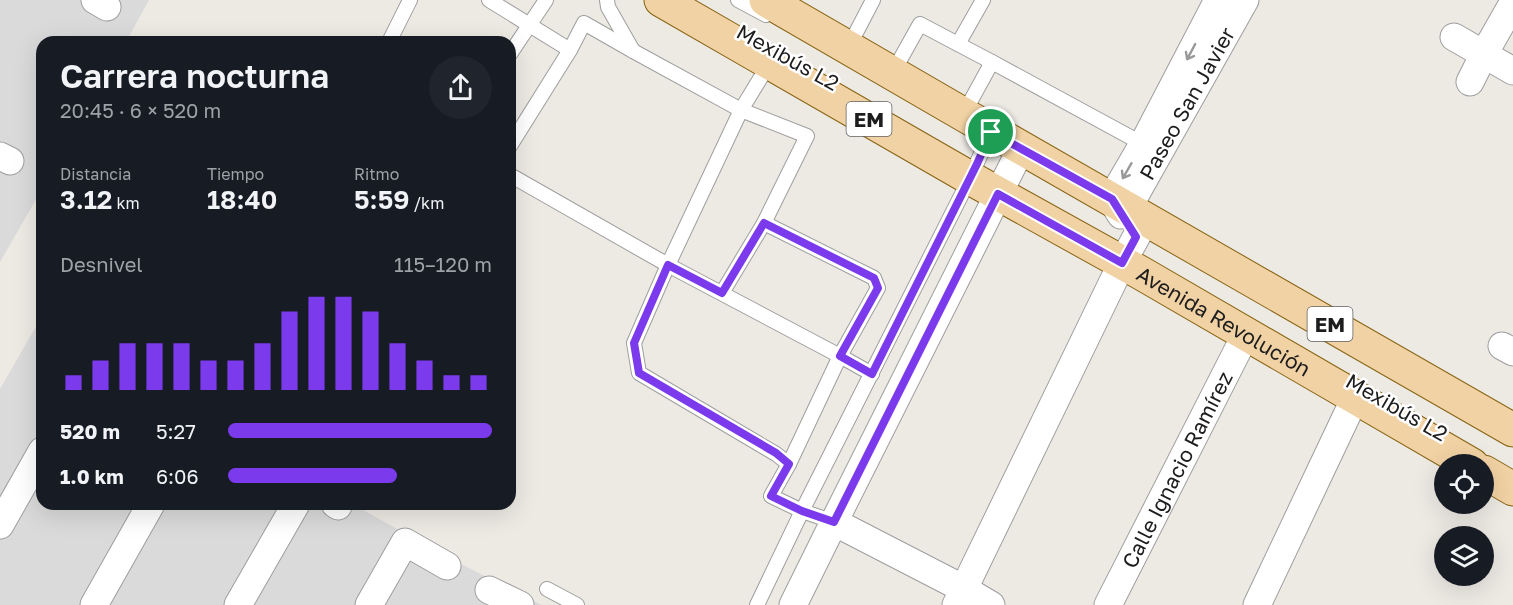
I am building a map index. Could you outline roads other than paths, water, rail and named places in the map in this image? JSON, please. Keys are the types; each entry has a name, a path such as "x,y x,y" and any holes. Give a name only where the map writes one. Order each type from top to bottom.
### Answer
{"main road":[{"name":"Avenida Revolución","path":"660,0 768,61 996,172 1128,230 1513,430"},
{"name":"Avenida Revolución","path":"777,17 848,48 963,115 989,137 996,172"},
{"name":"Avenida Revolución","path":"996,172 1128,230 1246,334 1453,454"},
{"path":"1494,478 1513,489"}],"street":[{"name":"Paseo San Javier","path":"1128,230 1143,144 1218,0"},
{"name":"Paseo San Javier","path":"1128,230 1245,0"},
{"path":"1470,82 1513,3"},
{"path":"1454,37 1513,71"},
{"path":"793,605 834,522 996,172"},
{"path":"960,597 1128,230"},
{"name":"Calle Ignacio Ramírez","path":"1108,605 1246,334"},
{"path":"1257,605 1356,398"},
{"path":"0,525 36,462"},
{"path":"94,605 148,510"},
{"path":"238,605 293,510"},
{"path":"834,522 960,597 991,605"},
{"path":"369,605 405,542 447,567"},
{"path":"489,590 520,605"}],"lane":[{"path":"392,36 410,0"},
{"path":"489,0 570,50"},
{"path":"516,45 546,0"},
{"path":"607,0 608,7 633,51"},
{"name":"Mexibús L2","path":"687,0 741,30"},
{"name":"Mexibús L2","path":"738,0 777,17 989,137"},
{"path":"848,48 873,0"},
{"path":"958,44 984,0"},
{"path":"516,136 570,50 584,22 741,110 807,136 764,223 722,293"},
{"path":"892,74 920,24 1143,144"},
{"path":"768,61 741,110 634,343 639,373 776,453 789,464"},
{"path":"963,115 992,63"},
{"path":"757,605 872,374 996,172"},
{"path":"516,178 668,265 872,374"},
{"path":"764,223 874,278 878,288 840,356 789,464 771,496 802,511 834,522"},
{"name":"Mexibús L2","path":"1128,230 1513,441"},
{"name":"Mexibús L2","path":"1128,230 1513,474"},
{"path":"547,589 577,605"}]}
